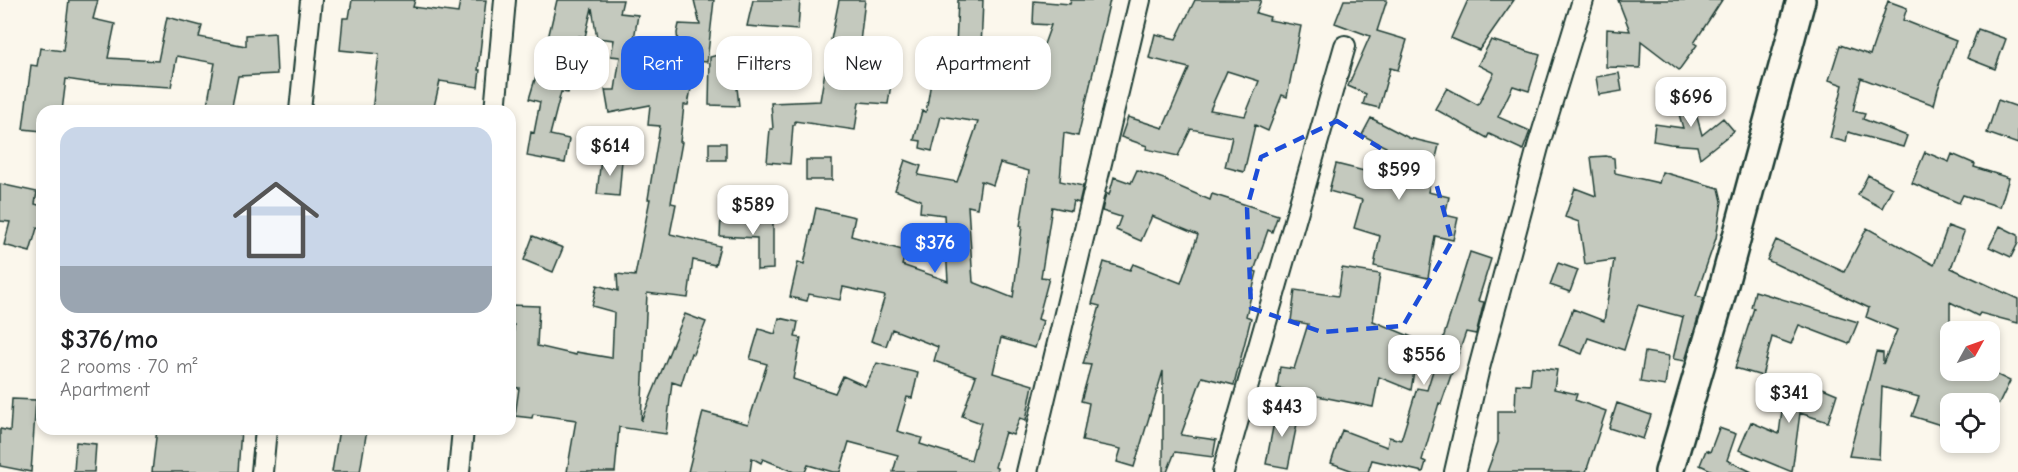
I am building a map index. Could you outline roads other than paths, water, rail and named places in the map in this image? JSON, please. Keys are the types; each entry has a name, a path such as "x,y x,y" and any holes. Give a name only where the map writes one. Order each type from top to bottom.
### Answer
{"street":[{"path":"301,105 311,0"},
{"path":"496,105 505,0"},
{"path":"1027,472 1140,0"},
{"path":"1455,472 1478,372 1538,147 1583,0"},
{"path":"1669,472 1720,299 1801,0"},
{"path":"1223,472 1345,46"},
{"path":"262,472 265,435"},
{"path":"459,472 462,435"}]}
